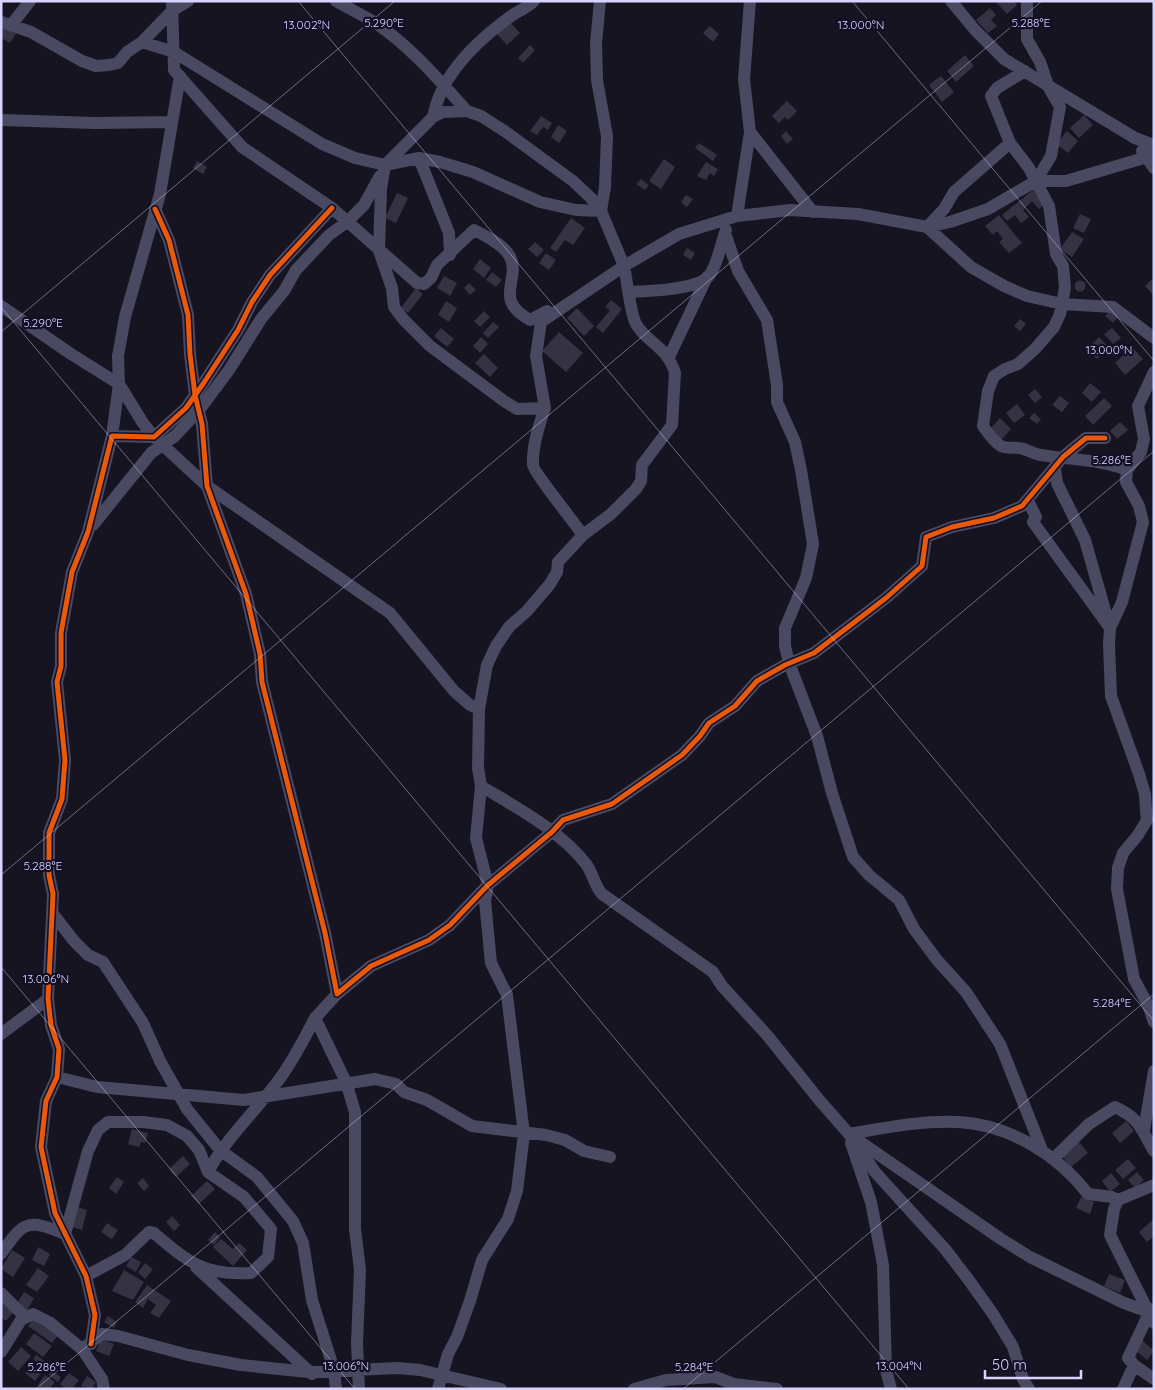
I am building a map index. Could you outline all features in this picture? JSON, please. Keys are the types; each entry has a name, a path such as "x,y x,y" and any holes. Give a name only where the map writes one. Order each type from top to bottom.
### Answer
{"street":[{"path":"30,1 7,23 31,32 82,62 96,66 118,63 127,52 142,42 173,6 188,1"},
{"path":"336,1 377,24 428,67 467,111"},
{"path":"433,116 435,104 455,69 481,42 534,1"},
{"path":"600,1 596,43 597,80 607,136 604,163 605,187 601,211"},
{"path":"669,357 718,256 725,233 734,217 750,132 744,79 750,1"},
{"path":"951,1 975,30 1004,59 1026,71 1049,88 1135,138 1154,145"},
{"path":"1027,1 1027,39 1040,62 1049,88 1060,106 1051,156 1036,181"},
{"path":"173,6 174,70 242,147 332,208 379,252 417,283 424,284 431,278 437,265 450,255 474,230 489,237 509,256 512,270 509,295 511,303 525,317 530,320 544,312 561,307"},
{"path":"142,42 174,52 322,144 355,158 385,165 419,158 473,172 540,202 576,210 601,211"},
{"path":"1026,71 997,88 991,96 1010,143 1029,168 1049,206 1056,254 1063,266 1065,288 1054,327 1035,349 1018,364 1004,369 994,376 988,391 983,426 992,439 1002,447 1019,448 1039,455 1110,463 1127,470"},
{"path":"87,1347 95,1316 86,1276 55,1212 41,1147 46,1101 57,1078 59,1048 51,1025 48,999 53,914 53,894 49,875 49,833 62,799 65,760 57,682 61,666 62,633 72,572 88,532 112,436 119,384 118,356 125,317 160,194 180,76"},
{"path":"112,436 159,441 175,436 200,409 229,370 244,343 284,291 296,270 329,235 347,222 364,205 385,165 433,116 444,112 467,111 481,116 573,181 601,211 624,266 636,323 669,357 674,373 672,424 642,465 641,481 636,489 611,514 583,535 558,562 558,572 550,584 527,611 509,627 487,664 479,709 478,768 481,786 476,838 488,885 485,901 491,963 507,995 524,1134 517,1191 508,1219 482,1260 470,1301 457,1337 448,1354 438,1389"},
{"path":"1,120 96,123 172,122"},
{"path":"750,132 813,212"},
{"path":"1135,138 1149,156 1154,168"},
{"path":"927,226 944,209 954,192 1010,143"},
{"path":"583,535 558,500 535,473 533,466 534,449 545,408 536,356 537,342 541,322 561,307 624,266 679,234 734,217 790,210 858,214 927,226 950,222 988,209 1036,181 1066,180 1098,173 1149,156"},
{"path":"419,158 449,233 450,255"},
{"path":"385,165 381,189 379,252 392,288 394,307 403,320 430,346 517,409 545,408"},
{"path":"88,532 104,509 186,408 238,330 252,302 270,275 332,208"},
{"path":"155,209 169,240 188,315 190,354 195,395 200,409 207,486 246,594 260,654 262,682 325,933 337,994"},
{"path":"927,226 972,267 988,277 1027,296 1062,304 1113,307 1154,338"},
{"path":"725,233 738,271 767,320 777,384 777,402 794,442 813,544 806,578 786,628 785,646 789,663 817,736 832,793 853,857 869,875 899,900 914,929 937,960 966,992 995,1036 1029,1112 1042,1150"},
{"path":"629,292 692,284 707,277"},
{"path":"1,306 119,384 143,423 159,441 207,486 390,613 454,691 470,705 479,709"},
{"path":"1110,628 1122,602 1143,522 1139,506 1126,482 1127,470 1141,452 1144,439 1138,406 1154,372"},
{"path":"208,1172 220,1150 264,1098 291,1061 315,1018 337,994 371,966 429,940 450,925 488,885 552,832 563,820 612,804 682,755 700,736 709,723 735,706 757,681 789,663 814,653 886,598 922,566 926,538 952,527 994,518 1022,506 1055,469 1063,457 1086,438 1105,438"},
{"path":"1055,469 1057,483 1085,540 1110,628 1111,696 1145,794 1150,824 1123,853 1118,868 1116,889 1134,979 1148,1005 1154,1022"},
{"path":"1028,500 1036,517 1033,522 1110,628"},
{"path":"481,786 552,832 585,863 596,887 602,894 713,972 722,986 767,1035 849,1134 876,1172 945,1249 993,1314 1012,1347 1023,1378 1030,1389"},
{"path":"53,914 74,941 88,955 103,962 144,1023 186,1109 220,1150 257,1177 293,1222 303,1243 305,1266 312,1300 340,1387"},
{"path":"1,1034 48,999"},
{"path":"315,1018 346,1082 355,1112 355,1228 360,1270 358,1389"},
{"path":"1144,1130 1154,1070"},
{"path":"57,1078 97,1087 244,1100 264,1098 346,1082 375,1079 388,1080 396,1084 404,1092 427,1100 472,1126 524,1134 546,1135 565,1140 584,1151 610,1156"},
{"path":"1053,1159 1089,1124 1116,1107 1127,1113 1144,1130 1154,1151"},
{"path":"66,1234 88,1151 98,1130 108,1122 143,1122 167,1126 187,1136 199,1150 208,1172 244,1197 271,1229 268,1257 251,1273 238,1274 196,1266"},
{"path":"849,1134 887,1127 958,1122 982,1125 1042,1150 1070,1172 1088,1194 1112,1197 1118,1200"},
{"path":"849,1134 1001,1240 1030,1257 1152,1313"},
{"path":"849,1134 871,1202 883,1265 886,1370 892,1389"},
{"path":"1152,1313 1110,1235 1114,1208 1118,1200 1154,1185"},
{"path":"1,1254 19,1230 30,1224 41,1224 66,1234"},
{"path":"86,1276 125,1255 149,1232 154,1233 196,1266 258,1326 286,1348 308,1372 340,1387"},
{"path":"1,1293 25,1317"},
{"path":"1152,1313 1128,1358 1134,1365 1154,1379"},
{"path":"1,1352 25,1317 33,1314 49,1322 87,1347 102,1379 104,1389"},
{"path":"87,1347 102,1334 118,1336 241,1365 308,1372 398,1368 442,1374 501,1389"},
{"path":"1123,1389 1134,1365"},
{"path":"634,1389 666,1380 715,1376 734,1384 776,1389"}],"building":[{"path":"995,1 1014,1 1017,5 1007,14"},
{"path":"990,8 996,15 991,20 997,26 988,33 976,20"},
{"path":"510,22 520,33 507,45 497,34"},
{"path":"3,25 16,34 10,43 1,38"},
{"path":"710,26 719,34 713,42 703,33"},
{"path":"530,45 535,50 523,63 518,58"},
{"path":"965,55 974,66 956,82 947,71"},
{"path":"941,76 954,92 942,102 929,85"},
{"path":"787,101 797,111 788,120 785,117 779,123 772,116"},
{"path":"1084,115 1093,125 1079,138 1070,128"},
{"path":"541,116 552,123 548,130 543,127 537,135 530,131"},
{"path":"558,125 567,131 559,143 551,137"},
{"path":"786,131 793,139 787,144 781,136"},
{"path":"1067,131 1078,141 1068,153 1056,144"},
{"path":"699,143 717,155 713,161 695,148"},
{"path":"664,159 675,167 661,189 649,181"},
{"path":"197,161 207,167 203,174 193,168"},
{"path":"706,162 718,169 714,176 710,173 706,180 697,176"},
{"path":"641,179 649,185 645,190 636,184"},
{"path":"1033,190 1045,204 1039,209 1032,201 1023,210 1029,217 1021,223 1015,215 1007,221 1002,215"},
{"path":"397,193 408,198 396,223 385,218"},
{"path":"686,195 693,199 687,207 681,202"},
{"path":"1080,214 1091,219 1084,233 1073,228"},
{"path":"999,215 1022,243 1009,253 999,242 1003,239 997,231 993,235 985,226"},
{"path":"571,218 585,228 573,245 565,240 556,252 550,248"},
{"path":"1072,232 1084,239 1072,257 1060,249"},
{"path":"535,242 544,250 537,257 528,249"},
{"path":"687,248 695,253 691,260 683,255"},
{"path":"546,253 556,260 549,270 539,263"},
{"path":"480,259 491,268 484,278 473,269"},
{"path":"492,272 502,280 496,287 486,280"},
{"path":"444,276 457,283 450,296 437,288"},
{"path":"1151,280 1154,282 1154,296 1145,286"},
{"path":"1078,281 1082,281 1085,286 1084,290 1078,291 1075,288 1075,284"},
{"path":"469,283 476,290 470,295 464,288"},
{"path":"416,288 423,294 408,313 401,308"},
{"path":"611,300 622,309 603,333 596,327 610,310 605,307"},
{"path":"446,301 457,308 449,322 438,315"},
{"path":"577,308 594,326 584,336 567,318"},
{"path":"1111,310 1119,316 1113,323 1105,316"},
{"path":"484,311 490,317 480,327 474,321"},
{"path":"1020,319 1026,324 1020,331 1014,326"},
{"path":"493,322 499,327 488,338 483,333"},
{"path":"441,328 454,339 447,347 434,336"},
{"path":"1112,328 1121,338 1113,344 1104,334"},
{"path":"559,332 583,353 566,372 542,351"},
{"path":"481,337 488,344 480,353 473,346"},
{"path":"1099,337 1109,347 1097,359 1087,349"},
{"path":"1132,347 1143,359 1125,375 1115,363"},
{"path":"484,354 498,368 490,377 475,363"},
{"path":"1090,383 1101,392 1092,402 1082,393"},
{"path":"1035,389 1042,397 1035,403 1028,395"},
{"path":"1060,396 1069,403 1062,412 1052,405"},
{"path":"1104,398 1112,406 1093,425 1085,416"},
{"path":"1017,404 1025,415 1014,423 1006,413"},
{"path":"1034,413 1041,419 1037,424 1029,418"},
{"path":"1000,418 1011,429 1001,440 990,429"},
{"path":"1120,422 1128,430 1117,439 1110,431"},
{"path":"1126,1121 1134,1131 1120,1143 1112,1133"},
{"path":"132,1129 148,1133 145,1143 141,1142 139,1147 128,1144"},
{"path":"1079,1142 1088,1153 1071,1167 1062,1156"},
{"path":"183,1156 190,1164 176,1177 169,1169"},
{"path":"1128,1159 1136,1168 1123,1179 1115,1170"},
{"path":"1137,1172 1144,1180 1135,1188 1128,1180"},
{"path":"1111,1173 1120,1184 1110,1192 1102,1181"},
{"path":"117,1177 124,1182 116,1194 109,1188"},
{"path":"143,1178 149,1186 144,1191 137,1183"},
{"path":"207,1181 215,1189 199,1204 191,1196"},
{"path":"1081,1197 1094,1202 1090,1214 1076,1208"},
{"path":"77,1207 87,1210 82,1230 71,1227"},
{"path":"172,1216 180,1225 174,1231 166,1222"},
{"path":"1154,1219 1154,1236 1147,1242 1139,1232"},
{"path":"107,1223 118,1230 112,1239 101,1232"},
{"path":"215,1232 220,1237 214,1245 208,1240"},
{"path":"221,1239 233,1249 239,1243 247,1250 233,1266 213,1247"},
{"path":"38,1247 50,1254 44,1266 32,1260"},
{"path":"12,1250 25,1258 13,1277 1,1269"},
{"path":"131,1257 141,1262 136,1272 126,1266"},
{"path":"145,1263 153,1269 145,1279 138,1272"},
{"path":"38,1268 49,1276 37,1292 26,1285"},
{"path":"124,1270 144,1282 133,1300 112,1291"},
{"path":"1109,1274 1125,1280 1120,1293 1104,1286"},
{"path":"147,1285 171,1301 159,1318 150,1313 156,1305 148,1299 143,1308 135,1302"},
{"path":"24,1292 34,1298 27,1311 16,1305"},
{"path":"4,1300 16,1309 6,1321 1,1317 1,1303"},
{"path":"108,1316 117,1322 114,1328 104,1322"},
{"path":"35,1317 59,1334 52,1343 28,1326"},
{"path":"34,1333 52,1346 43,1357 26,1344"},
{"path":"101,1339 114,1344 109,1356 96,1351"},
{"path":"1142,1340 1154,1351 1147,1360 1134,1349"},
{"path":"21,1347 31,1356 18,1371 8,1362"},
{"path":"36,1355 46,1362 43,1367 33,1359"},
{"path":"32,1364 42,1372 35,1381 25,1373"},
{"path":"52,1371 61,1377 58,1382 49,1375"},
{"path":"69,1373 79,1380 72,1389 66,1389 60,1384"},
{"path":"45,1375 55,1382 49,1389 42,1389 38,1385"},
{"path":"87,1376 96,1382 92,1389 81,1386"}],"cycle path":[{"path":"91,1344 95,1315 86,1276 55,1213 41,1147 46,1101 57,1077 59,1049 51,1025 48,999 53,894 49,875 49,833 62,799 65,760 57,682 61,666 61,633 72,572 88,532 112,436 154,437 186,408 238,330 252,302 270,275 332,208"},
{"path":"155,209 169,240 188,315 190,354 195,395 202,424 207,486 246,594 260,654 262,682 325,933 337,994 371,966 429,940 450,925 488,885 552,832 563,820 612,804 682,755 700,736 709,723 735,706 757,681 785,665 814,653 886,598 922,566 926,537 952,527 994,518 1022,506 1063,457 1086,438 1105,438"}]}
